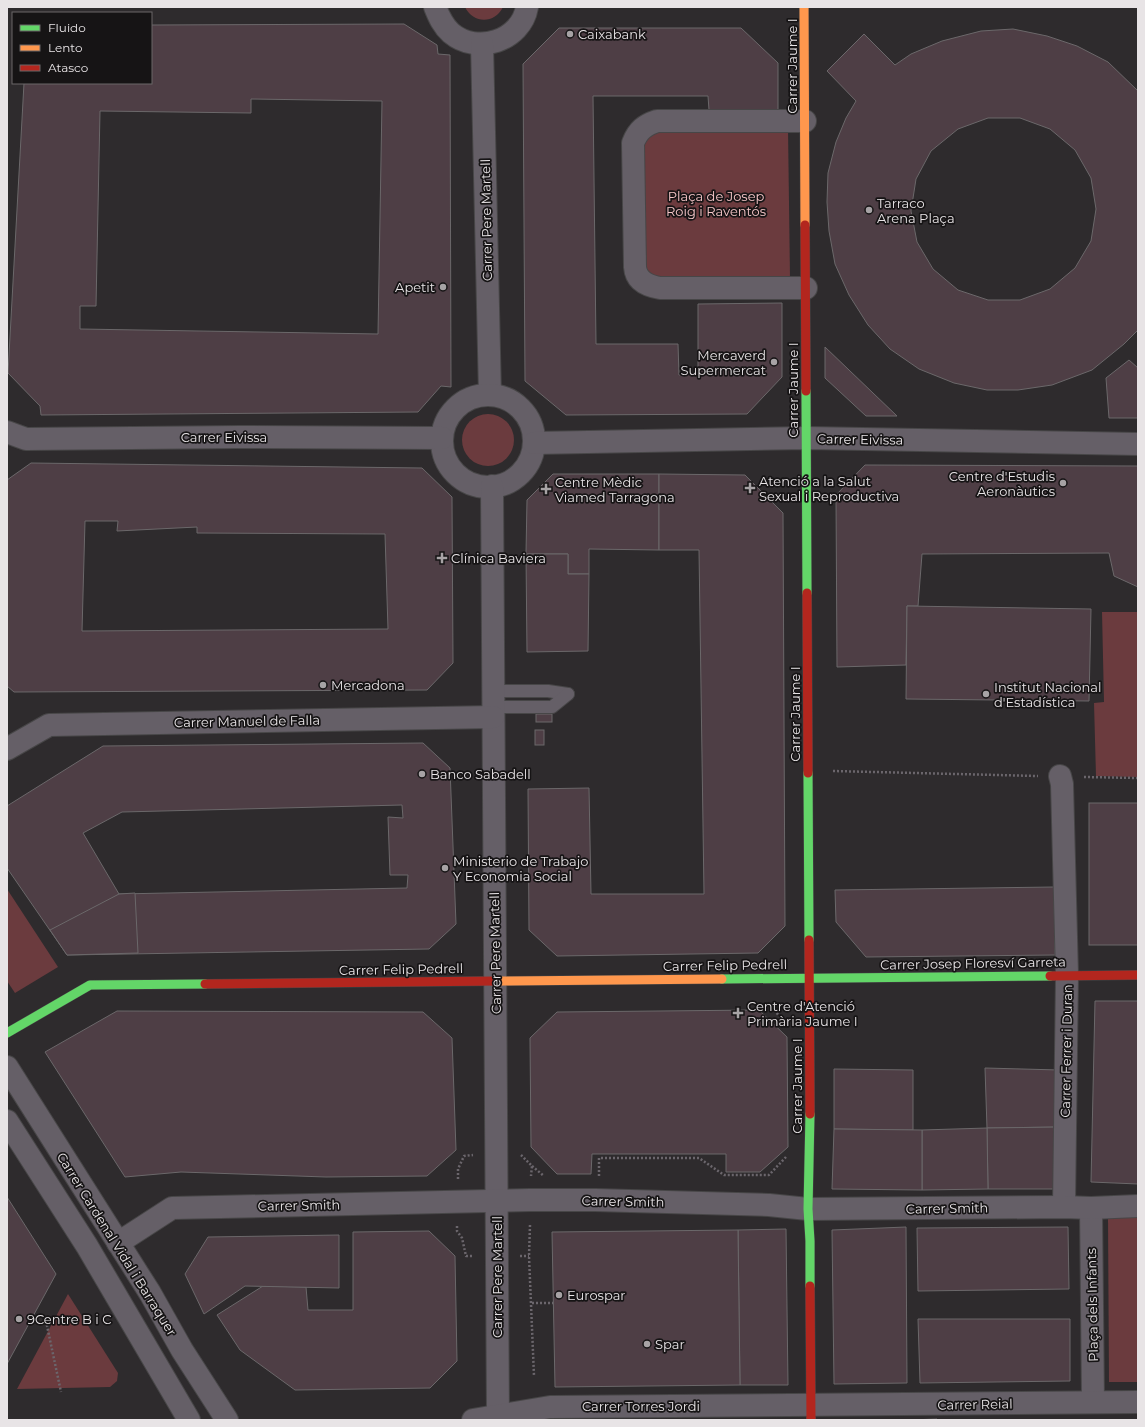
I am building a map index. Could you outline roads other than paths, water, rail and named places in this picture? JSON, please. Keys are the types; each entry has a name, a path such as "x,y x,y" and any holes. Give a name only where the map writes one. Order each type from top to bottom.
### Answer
{"street":[{"path":"436,7 444,26 452,34 471,43 482,44 505,38 514,31 521,22 527,7"},
{"name":"Carrer Jaume I","path":"804,7 810,1152 808,1209 810,1241 811,1413"},
{"name":"Carrer Pere Martell","path":"482,44 490,395"},
{"path":"805,121 657,121 645,125 636,135 633,142 635,272 641,280 651,286 660,288 806,288"},
{"path":"490,395 502,397 513,402 522,410 529,420 534,443 531,455 525,467 516,477 505,483 492,486 480,486 470,483 452,470 446,460 442,438 444,426 457,406 467,400 479,396 490,395"},
{"name":"Carrer Eivissa","path":"7,432 26,439 223,437 442,438"},
{"name":"Carrer Eivissa","path":"534,443 807,438 1138,444"},
{"name":"Carrer Pere Martell","path":"492,486 498,1418"},
{"name":"Carrer Manuel de Falla","path":"7,749 49,725 493,705"},
{"name":"Carrer Ferrer i Duran","path":"1060,776 1062,784 1067,976 1064,1207"},
{"name":"Carrer Josep Floresví Garreta","path":"809,978 1138,975"},
{"name":"Carrer Felip Pedrell","path":"7,1033 90,984 809,978"},
{"name":"Carrer Cardenal Vidal i Barraquer","path":"7,1067 150,1293 182,1350 227,1420"},
{"name":"Carrer Cardenal Vidal i Barraquer","path":"7,1121 87,1246 189,1420"},
{"name":"Carrer Smith","path":"118,1243 172,1208 496,1200 595,1200 752,1205 808,1209 1091,1208 1138,1206"},
{"name":"Plaça dels Infants","path":"1091,1208 1093,1402"},
{"name":"Carrer Reial","path":"811,1413 1093,1402 1138,1402"},
{"name":"Carrer Torres Jordi","path":"473,1420 498,1418 550,1407 811,1413"}],"lane":[{"path":"548,691 568,694 552,707 493,705 548,691"}],"place":[{"name":"Caixabank","path":"570,34"},
{"name":"Tarraco Arena Plaça","path":"869,210"},
{"name":"Apetit","path":"443,287"},
{"name":"Mercaverd Supermercat","path":"774,362"},
{"name":"Centre d'Estudis Aeronàutics","path":"1063,483"},
{"name":"Atenció a la Salut Sexual i Reproductiva","path":"750,488"},
{"name":"Centre Mèdic Viamed Tarragona","path":"546,489"},
{"name":"Clínica Baviera","path":"442,558"},
{"name":"Mercadona","path":"323,685"},
{"name":"Institut Nacional d'Estadística","path":"986,694"},
{"name":"Banco Sabadell","path":"422,774"},
{"name":"Ministerio de Trabajo Y Economia Social","path":"445,868"},
{"name":"Centre d'Atenció Primària Jaume I","path":"738,1013"},
{"name":"Eurospar","path":"559,1295"},
{"name":"9Centre B i C","path":"19,1319"},
{"name":"Spar","path":"647,1344"}],"park label":[{"name":"Plaça de Josep Roig i Raventós","path":"716,204"}]}
